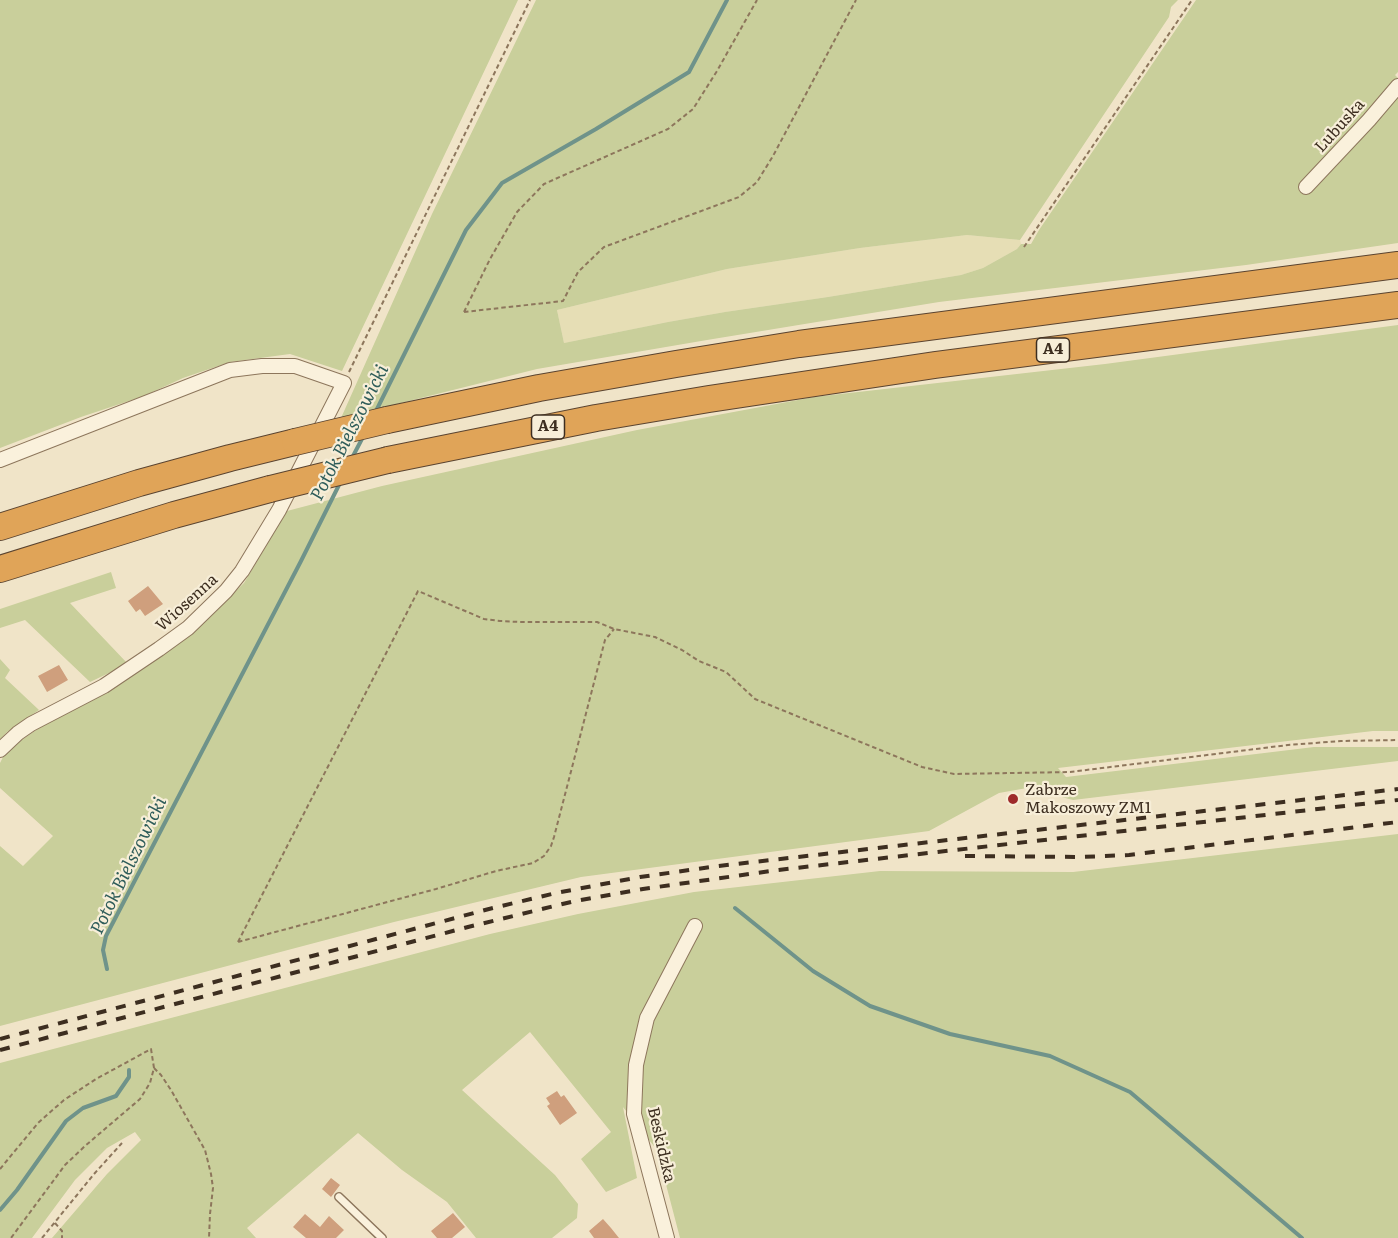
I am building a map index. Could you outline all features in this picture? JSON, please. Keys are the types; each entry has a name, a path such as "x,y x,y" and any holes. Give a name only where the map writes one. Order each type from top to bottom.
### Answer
{"highway":[{"path":"0,527 139,483 230,458 387,420 538,388 788,346 1398,265"},
{"name":"A4","path":"0,568 164,518 270,489 388,460 596,418 935,365 1398,305"}],"street":[{"name":"Lubuska","path":"1306,187 1398,86"},
{"path":"0,460 230,370 262,366 294,366 344,383"},
{"name":"Wiosenna","path":"0,750 31,724 104,686 159,649 188,628 226,591 242,571 279,510 344,383"},
{"name":"Beskidzka","path":"666,1238 634,1114 636,1065 647,1018 695,926"}],"lane":[{"path":"339,1197 382,1238"}],"path":[{"path":"344,383 530,0"},
{"path":"757,0 693,109 668,129 544,184 517,212 490,259 464,312 563,301 578,272 604,247 739,197 757,182 773,156 856,0"},
{"path":"1024,247 1192,0"},
{"path":"614,629 605,640 554,837 544,856 532,862 436,890 238,942 418,591 484,619 520,622 597,622 614,629 656,637 699,661 726,672 755,699 922,767 954,774 1070,772 1298,744 1398,740"},
{"path":"0,1170 38,1123 64,1100 96,1079 152,1049 154,1068 150,1083 141,1099 65,1165 11,1238"},
{"path":"154,1068 171,1090 205,1150 212,1174 213,1188 209,1238"},
{"path":"42,1238 122,1143"},
{"path":"55,1223 62,1230 62,1238"}],"shaded area":[{"path":"967,235 1020,240 1021,244 1017,249 983,268 961,275 725,312 564,343 557,310 727,269 860,248"}],"green space":[{"path":"0,0 518,0 342,371 290,354 230,362 0,448"},
{"path":"536,0 1178,0 1171,7 1169,17 1020,240 967,235 860,248 727,269 557,310 564,343 725,312 961,275 983,268 1017,249 1021,244 1031,244 1196,0 1398,0 1398,72 1395,75 1398,78 1398,243 1246,265 939,302 707,340 537,369 341,418 432,214"},
{"path":"1398,325 1398,731 1373,731 1058,768 1066,777 1314,747 1398,747 1398,761 1073,800 1027,788 999,793 929,831 581,877 394,922 0,1026 0,846 23,866 53,836 0,788 0,763 6,751 49,721 111,688 187,638 244,583 287,511 382,486 637,430 814,397 1105,364"},
{"path":"111,572 116,588 70,603 128,664 90,682 25,620 0,628 0,609"},
{"path":"0,659 10,670 5,678 39,710 7,732 0,740"},
{"path":"1398,834 1398,1238 680,1238 657,1150 623,1107 637,1178 606,1192 581,1159 611,1132 530,1032 462,1090 555,1175 578,1204 577,1218 552,1238 476,1238 447,1202 402,1170 358,1133 247,1228 256,1238 52,1238 107,1174 141,1140 135,1132 107,1148 75,1180 32,1238 0,1238 0,1063 490,934 578,914 694,892 880,871 1073,872"}],"building":[{"path":"148,586 163,604 145,616 140,609 136,612 128,601"},
{"path":"59,665 68,680 47,692 38,676"},
{"path":"557,1091 561,1097 564,1095 577,1113 560,1125 547,1106 550,1104 546,1098"},
{"path":"331,1178 340,1185 331,1197 322,1189"},
{"path":"453,1213 465,1227 452,1238 437,1238 431,1231"},
{"path":"305,1214 320,1227 329,1216 344,1230 336,1238 306,1238 293,1227"},
{"path":"603,1219 619,1238 594,1238 589,1231"}],"waterway":[{"name":"Potok Bielszowicki","path":"375,413 466,230 502,183 689,72 727,0"},
{"name":"Potok Bielszowicki","path":"352,458 364,435"},
{"name":"Potok Bielszowicki","path":"107,969 103,950 106,936 341,481"},
{"path":"735,908 813,971 870,1006 950,1034 1050,1056 1130,1092 1302,1238"},
{"name":"Potok Bielszowicki","path":"0,1210 66,1121 83,1108 116,1096 129,1077 129,1070"}],"railway":[{"path":"0,1039 489,909 640,877 718,866 1398,789"},
{"path":"0,1050 575,901 778,870 1398,800"},
{"path":"965,856 1129,855 1398,822"}],"place":[{"name":"Zabrze Makoszowy ZM1","path":"1013,799"}]}
